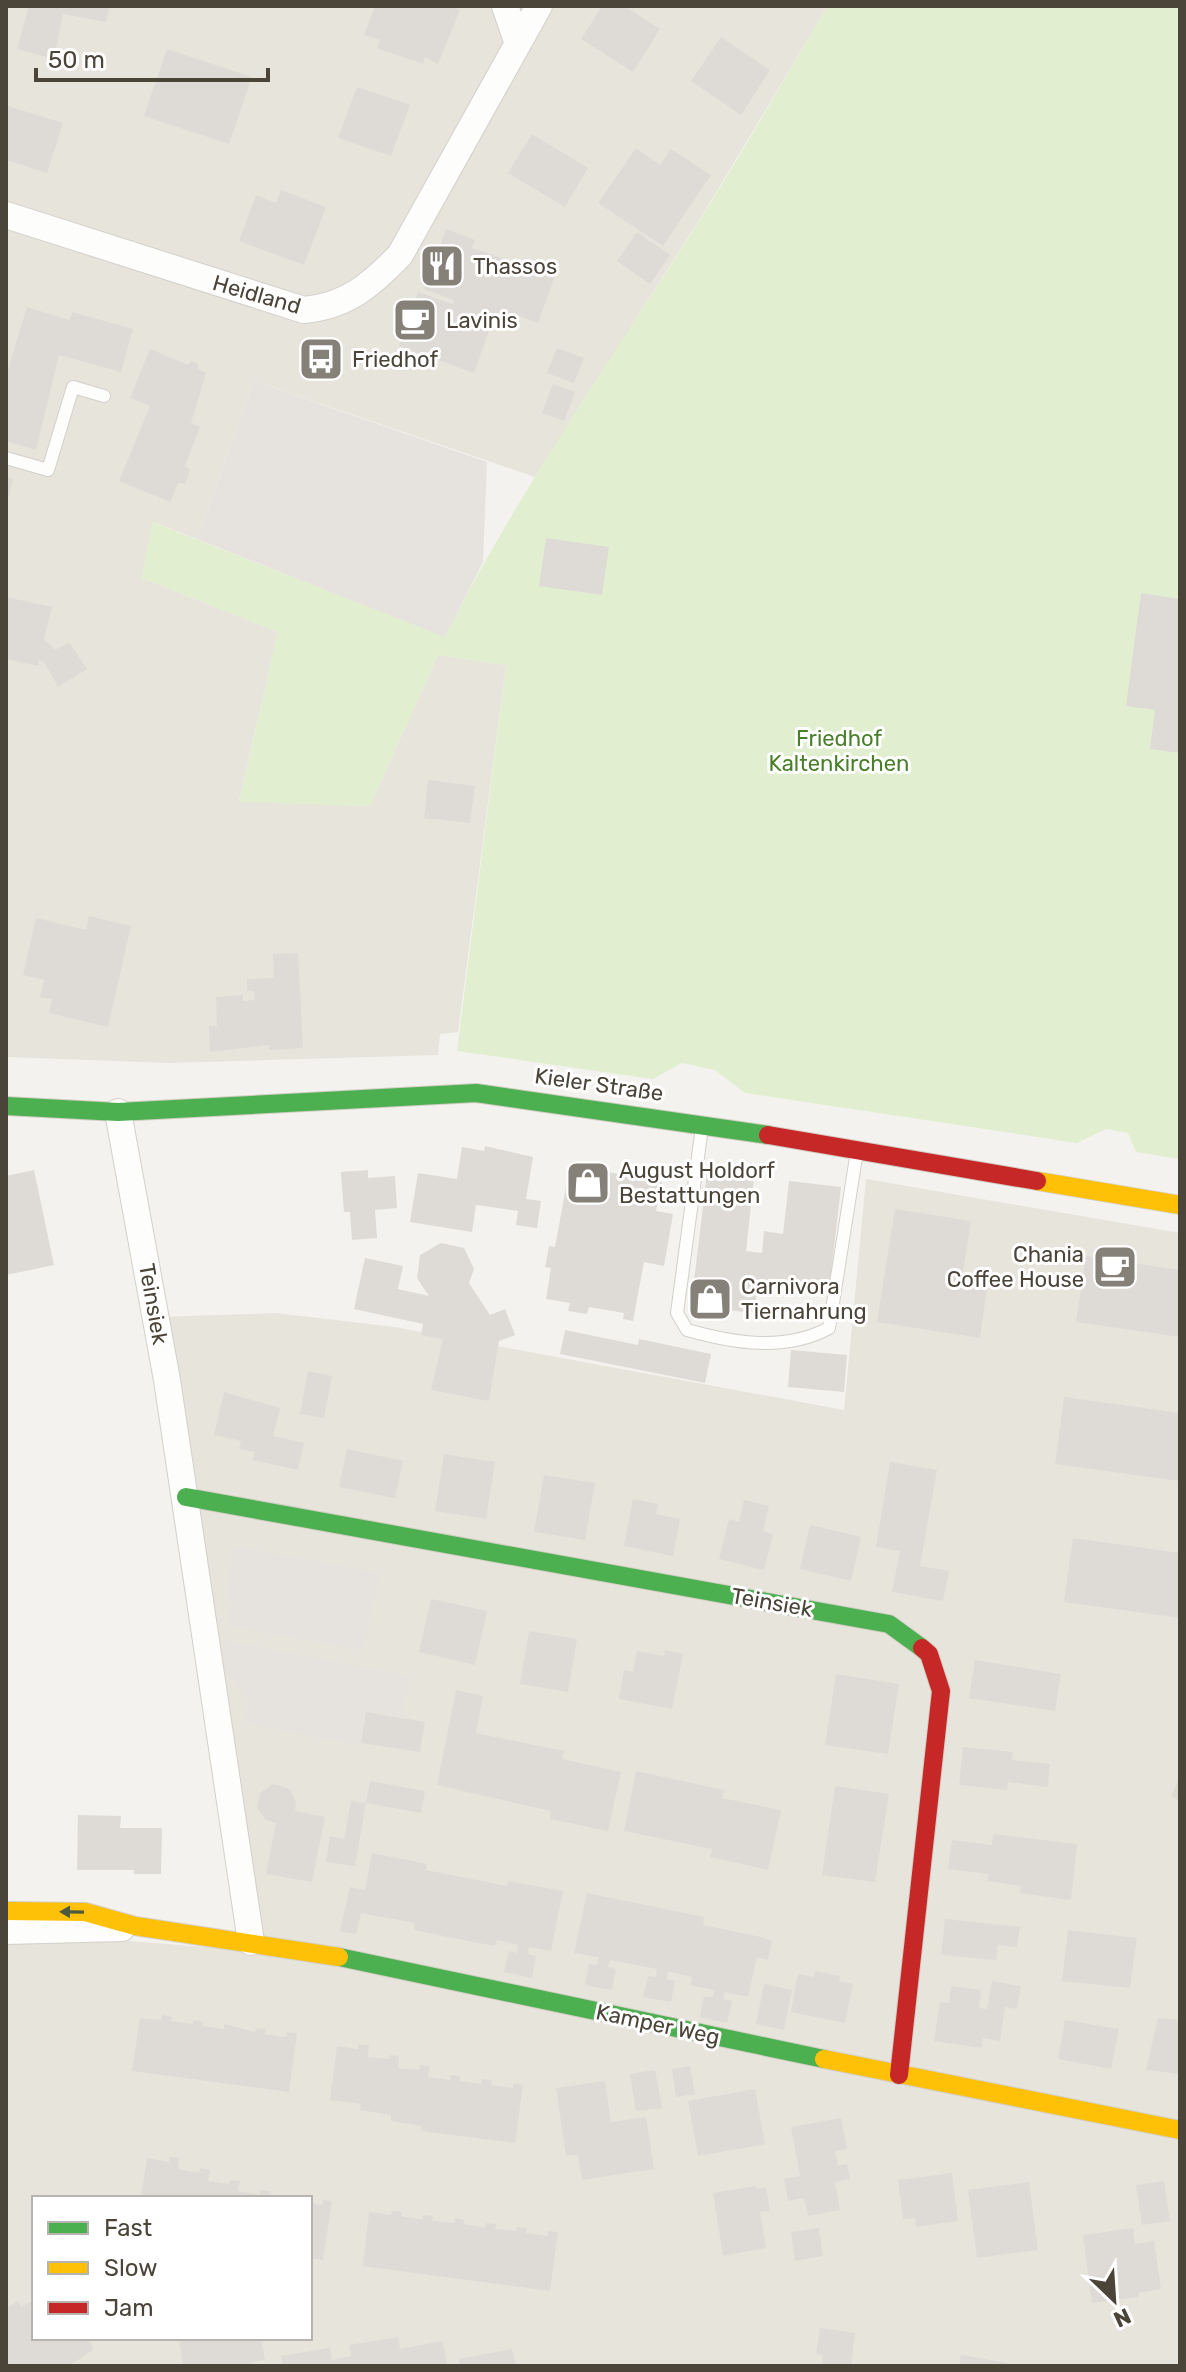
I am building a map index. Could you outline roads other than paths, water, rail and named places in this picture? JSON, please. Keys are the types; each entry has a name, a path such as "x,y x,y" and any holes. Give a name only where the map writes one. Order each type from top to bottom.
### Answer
{"street":[{"path":"505,6 517,41"},
{"name":"Heidland","path":"6,215 304,310 350,299 371,285 400,255 539,6"},
{"name":"Kieler Straße","path":"6,1106 118,1112 447,1092 530,1098 703,1124 1180,1205"},
{"name":"Teinsiek","path":"118,1112 186,1497 251,1942"},
{"name":"Teinsiek","path":"186,1497 889,1624 929,1654 941,1691 899,2075"},
{"name":"Kamper Weg","path":"6,1911 85,1912 110,1916 135,1926 330,1955 899,2075 1180,2130"},
{"name":"Kamper Weg","path":"6,1931 106,1932 135,1926"}],"lane":[{"path":"6,458 48,470 73,387 104,396"},
{"path":"703,1124 677,1313 687,1330 732,1343 807,1340 829,1328 857,1150"}],"place":[{"name":"Thassos","path":"442,266"},
{"name":"Lavinis","path":"415,320"},
{"name":"Friedhof","path":"321,359"},
{"name":"August Holdorf Bestattungen","path":"588,1183"},
{"name":"Chania Coffee House","path":"1115,1267"},
{"name":"Carnivora Tiernahrung","path":"710,1299"}],"park label":[{"name":"Friedhof Kaltenkirchen","path":"839,750"}]}
